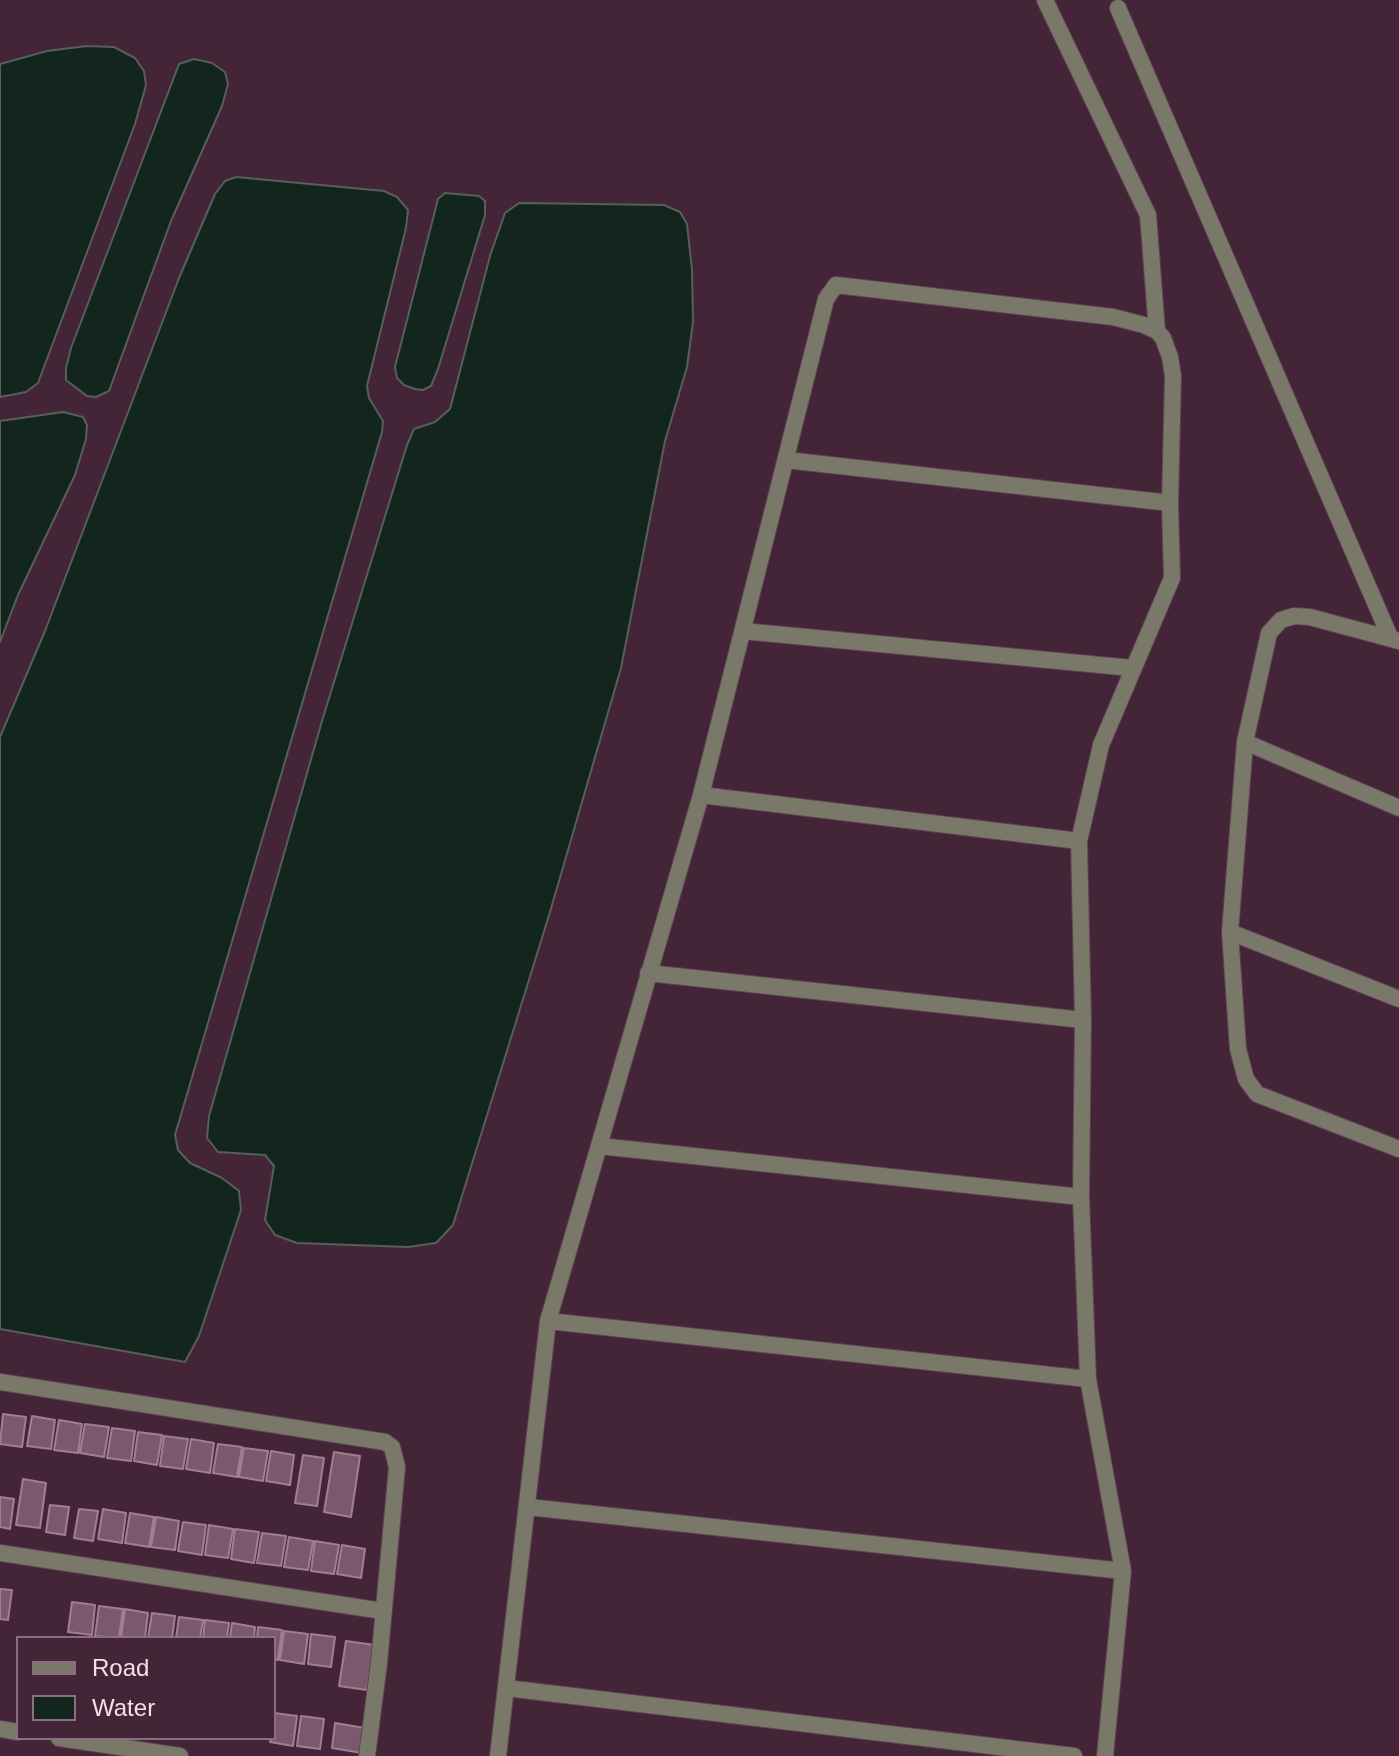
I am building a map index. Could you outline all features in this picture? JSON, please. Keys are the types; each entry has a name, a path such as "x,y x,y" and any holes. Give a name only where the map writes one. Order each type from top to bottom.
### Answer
{"street":[{"path":"1045,0 1148,215 1157,331"},
{"path":"1118,8 1395,639"},
{"path":"498,1756 548,1321 701,795 826,299 836,285 1113,317 1144,325 1163,338 1173,376 1172,578 1101,745 1079,841 1083,1020 1081,1197 1088,1379 1123,1571 1105,1756"},
{"path":"786,460 1170,503"},
{"path":"1395,639 1310,617 1294,616 1281,620 1269,633 1245,742 1230,932 1238,1049 1246,1079 1257,1094 1399,1149"},
{"path":"743,631 1132,668"},
{"path":"1245,742 1399,808"},
{"path":"701,795 1079,841"},
{"path":"1230,932 1399,999"},
{"path":"648,973 1083,1020"},
{"path":"599,1146 1081,1197"},
{"path":"548,1321 1088,1379"},
{"path":"0,1382 385,1442 392,1447 397,1467 367,1756"},
{"path":"528,1507 1123,1571"},
{"path":"0,1553 383,1611"},
{"path":"506,1688 1074,1756"},
{"path":"72,1740 180,1756"}],"water":[{"path":"87,46 114,47 135,58 144,71 146,85 135,124 38,383 26,392 0,397 0,64 47,51"},
{"path":"194,59 212,63 225,72 228,84 222,106 171,221 109,391 96,397 87,396 66,380 71,348 179,64"},
{"path":"236,177 384,191 397,197 408,210 367,386 369,398 383,421 382,432 175,1135 178,1150 190,1163 222,1178 239,1191 241,1210 199,1336 185,1362 0,1329 0,737 45,631 179,278 215,194 225,181"},
{"path":"445,193 479,196 485,201 485,215 438,369 431,386 423,390 415,389 397,378 395,367 438,199"},
{"path":"519,203 664,205 680,212 687,224 692,270 693,322 687,367 665,441 621,668 550,912 453,1225 436,1243 408,1247 297,1243 275,1235 265,1220 274,1166 265,1155 218,1152 207,1138 209,1116 322,721 407,445 414,429 435,422 450,409 490,256 505,213"},
{"path":"63,412 83,417 87,425 86,439 75,475 18,595 0,642 0,421"}],"building":[{"path":"3,1414 26,1417 22,1447 0,1444"},
{"path":"32,1416 55,1420 51,1449 27,1446"},
{"path":"59,1420 82,1424 78,1453 54,1450"},
{"path":"85,1424 109,1427 104,1457 80,1453"},
{"path":"112,1428 135,1431 131,1461 107,1458"},
{"path":"138,1432 162,1435 157,1465 134,1461"},
{"path":"164,1436 188,1439 183,1469 160,1466"},
{"path":"191,1439 214,1443 210,1473 186,1469"},
{"path":"218,1444 242,1447 237,1477 213,1473"},
{"path":"244,1448 268,1451 263,1481 239,1477"},
{"path":"271,1451 294,1455 290,1485 266,1481"},
{"path":"334,1452 360,1456 351,1517 324,1512"},
{"path":"303,1455 324,1458 317,1506 295,1503"},
{"path":"23,1479 46,1483 40,1528 16,1525"},
{"path":"0,1497 14,1499 10,1529 0,1527"},
{"path":"50,1505 69,1507 65,1535 46,1532"},
{"path":"79,1509 98,1511 93,1541 74,1538"},
{"path":"103,1509 126,1513 122,1543 98,1539"},
{"path":"130,1513 154,1517 149,1547 125,1543"},
{"path":"156,1517 179,1521 175,1550 151,1547"},
{"path":"183,1522 206,1525 202,1555 178,1551"},
{"path":"209,1525 233,1529 228,1558 205,1555"},
{"path":"235,1529 259,1532 254,1563 231,1559"},
{"path":"262,1533 286,1536 281,1566 257,1563"},
{"path":"289,1537 313,1541 308,1570 284,1567"},
{"path":"315,1541 339,1545 334,1574 311,1571"},
{"path":"342,1545 365,1549 361,1578 337,1574"},
{"path":"0,1589 12,1590 8,1620 0,1619"},
{"path":"72,1602 95,1605 92,1635 68,1632"},
{"path":"99,1606 123,1609 119,1636 95,1636"},
{"path":"125,1609 148,1613 145,1636 121,1636"},
{"path":"152,1613 175,1616 172,1636 148,1636"},
{"path":"179,1617 203,1620 200,1636 176,1636"},
{"path":"205,1620 229,1623 227,1636 203,1636"},
{"path":"232,1623 255,1627 254,1636 230,1636"},
{"path":"258,1627 282,1630 278,1660 276,1636 257,1636"},
{"path":"284,1631 308,1634 304,1664 280,1660"},
{"path":"311,1634 335,1637 331,1667 308,1664"},
{"path":"346,1641 374,1645 367,1690 339,1686"},
{"path":"276,1713 297,1716 293,1746 270,1742 276,1740"},
{"path":"301,1716 324,1719 320,1749 297,1746"},
{"path":"335,1723 365,1728 362,1753 332,1748"}]}
